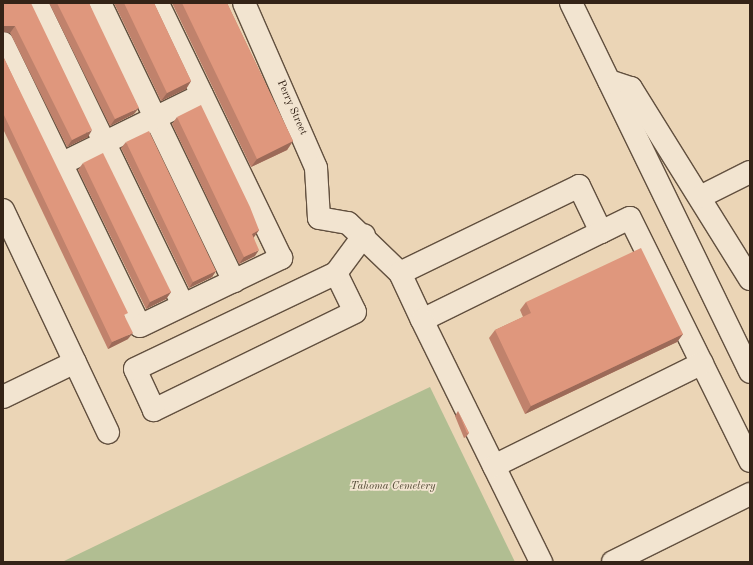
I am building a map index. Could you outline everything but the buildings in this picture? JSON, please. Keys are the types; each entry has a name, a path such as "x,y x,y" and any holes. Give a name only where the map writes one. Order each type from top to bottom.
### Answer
{"street":[{"path":"38,3 183,305"},
{"path":"100,3 234,281"},
{"path":"3,43 140,326 281,258 158,3"},
{"name":"Perry Street","path":"244,3 316,168 319,218 348,223 364,235"},
{"path":"571,3 750,372"},
{"path":"609,81 631,88 700,196 750,279"},
{"path":"61,164 202,96"},
{"path":"700,196 750,172"},
{"path":"400,273 579,186 601,232"},
{"path":"3,210 108,432"},
{"path":"422,320 630,218 750,461"},
{"path":"336,273 355,312 154,410 135,369 336,273 364,235 400,273 541,562"},
{"path":"3,397 75,362"},
{"path":"494,466 702,363"},
{"path":"613,562 750,494"}],"green space":[{"name":"Tahoma Cemetery","path":"430,387 515,562 62,562 172,509"}]}
